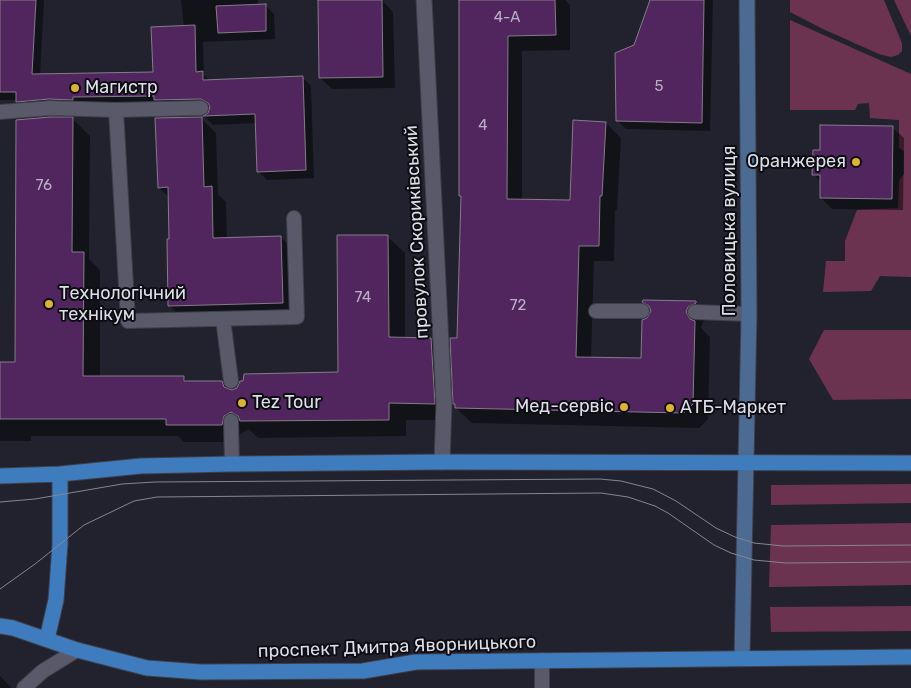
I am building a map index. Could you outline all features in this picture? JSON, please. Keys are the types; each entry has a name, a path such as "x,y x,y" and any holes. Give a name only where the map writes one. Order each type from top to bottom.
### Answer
{"main road":[{"path":"0,476 60,474 141,466 232,464 911,462"},
{"path":"47,639 56,600 60,544 60,474"},
{"name":"проспект Дмитра Яворницького","path":"0,626 13,628 77,650 147,668 201,672 363,671 416,662 911,656"}],"street":[{"name":"провулок Скориківський","path":"424,0 444,404 442,462"},
{"name":"Половицька вулиця","path":"745,461 749,314 747,0"},
{"path":"742,658 745,461"}],"lane":[{"path":"0,112 50,108 116,110 200,108"},
{"path":"116,110 128,321 297,317 294,218"},
{"path":"596,311 642,311"},
{"path":"695,312 749,314"},
{"path":"223,319 231,381"},
{"path":"231,422 232,464"},
{"path":"24,688 43,671 77,650"},
{"path":"542,660 542,688"}],"shaded area":[{"path":"790,0 884,0 902,43 902,51 898,55 891,57 879,54 823,29 790,12"},
{"path":"894,0 911,0 911,36"},
{"path":"790,20 911,74 911,277 880,276 871,291 823,292 826,261 845,261 845,241 857,210 898,208 899,180 904,174 904,151 899,148 899,120 870,118 869,103 858,104 855,110 790,110"},
{"path":"824,330 911,330 911,399 833,400 809,359"},
{"path":"911,484 911,503 771,505 771,485"},
{"path":"911,523 911,585 769,587 771,525"},
{"path":"911,606 911,631 771,632 770,607"}],"building":[{"path":"0,0 36,0 32,74 153,72 151,27 195,25 196,72 203,71 203,80 303,76 306,170 257,172 255,114 203,116 208,113 210,107 208,103 201,99 154,100 154,96 73,97 73,100 49,99 16,102 16,92 0,92"},
{"path":"318,0 382,0 383,77 319,78"},
{"path":"459,0 555,0 556,35 508,36 507,199 570,200 573,120 606,122 602,196 600,196 599,246 579,246 576,357 641,358 642,320 647,318 651,311 649,306 642,302 643,300 696,301 696,303 688,307 686,312 690,319 695,321 693,404 684,413 455,408 455,404 453,404 450,338 457,338 461,196 459,196"},
{"path":"650,0 704,0 702,123 616,121 615,53 634,45"},
{"path":"266,4 266,31 218,33 216,6"},
{"path":"73,117 72,252 84,252 83,376 184,376 184,381 222,381 224,387 232,390 237,388 240,381 243,381 244,374 338,372 337,235 388,235 389,337 431,338 435,404 389,403 389,420 240,421 238,416 231,412 224,416 222,425 166,425 166,419 0,419 0,362 15,362 16,120"},
{"path":"202,117 204,187 212,186 213,238 281,236 283,303 168,306 168,187 158,188 155,118"},
{"name":"Оранжерея","path":"820,125 893,126 892,199 820,198 820,175 812,175 813,150 820,150"}],"tram line":[{"path":"0,502 35,499 122,484 155,482 600,479 621,481 653,489 676,501 716,528 754,543 783,546 911,545"},
{"path":"0,589 84,525 134,501 157,497 601,493 628,497 655,506 714,545 731,553 754,560 786,563 911,562"}],"place":[{"name":"Магистр","path":"75,88"},
{"name":"Оранжерея","path":"856,162"},
{"name":"Технологічний технікум","path":"49,304"},
{"name":"Tez Tour","path":"242,403"},
{"name":"Мед-сервіс","path":"624,407"},
{"name":"АТБ-Маркет","path":"670,408"}]}
